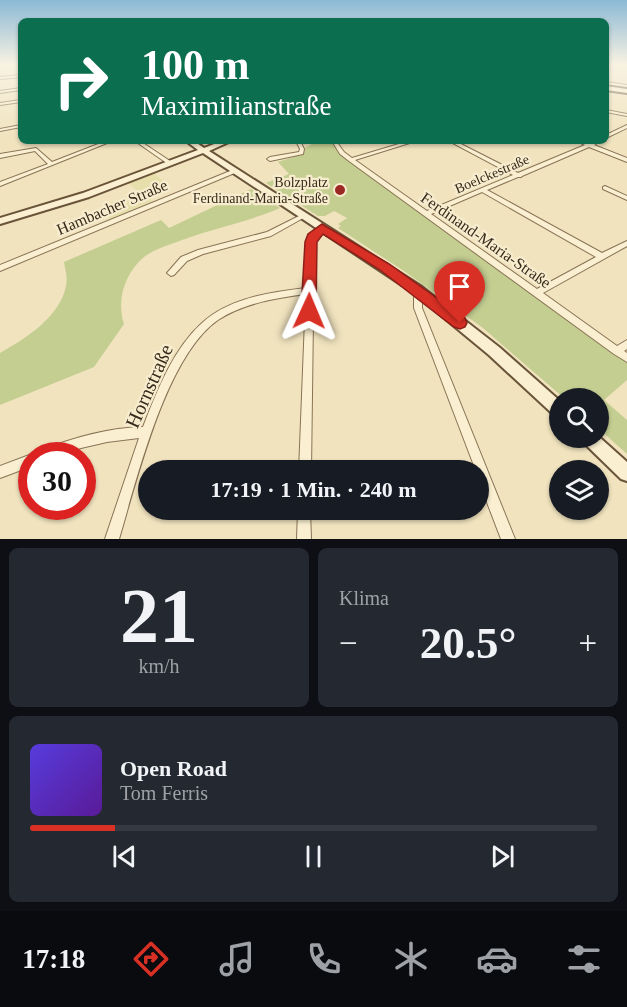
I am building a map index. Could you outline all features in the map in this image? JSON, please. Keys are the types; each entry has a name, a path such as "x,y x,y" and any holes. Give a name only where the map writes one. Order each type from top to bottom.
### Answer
{"street":[{"path":"0,92 18,89"},
{"path":"0,104 18,101"},
{"path":"609,112 627,115"},
{"path":"0,130 18,127"},
{"path":"609,136 625,128"},
{"path":"0,184 102,144"},
{"path":"142,144 170,163"},
{"path":"194,144 418,290 494,351 549,401"},
{"path":"0,222 68,201 220,144"},
{"path":"270,159 300,153 302,149 300,144"},
{"name":"Ferdinand-Maria-Straße","path":"336,144 351,160 627,358"},
{"path":"351,160 404,144"},
{"path":"457,144 519,176"},
{"path":"586,144 627,160"},
{"name":"Boelckestraße","path":"426,214 594,144"},
{"path":"0,156 36,149 51,164"},
{"name":"Hambacher Straße","path":"0,268 235,171"},
{"path":"605,188 627,198"},
{"path":"484,191 601,256"},
{"path":"171,273 184,259 201,252 269,234 303,216"},
{"path":"305,460 311,242 322,228"},
{"path":"538,292 627,243"},
{"path":"418,290 418,308 508,539"},
{"name":"Hornstraße","path":"112,539 147,432 174,366 187,345 206,325 224,313 250,302 309,291"},
{"path":"617,351 627,344"},
{"path":"84,442 125,432 147,432"},
{"path":"600,448 627,473"},
{"path":"0,472 18,465"},
{"path":"304,520 304,539"}],"shaded area":[{"path":"154,173 164,182 142,190 153,201 110,219 100,207 138,192 128,182"}],"green space":[{"path":"312,144 333,144 339,154 627,363 627,380 609,396 609,388 552,388 483,328 404,271 338,228 341,226 338,224 347,218 334,211 325,216 318,216 266,183 289,174 278,162 303,154 305,148"},
{"path":"251,189 280,208 166,246 144,257 137,263 124,288 121,306 124,324 94,367 0,405 0,353 30,334 57,308 67,283 64,262 161,220 169,228"},
{"path":"609,404 627,420 627,454 609,438"}],"place":[{"name":"Bolzplatz Ferdinand-Maria-Straße","path":"340,190"}],"route":[{"path":"309,311 311,242 322,228 418,290 460,323"}]}
